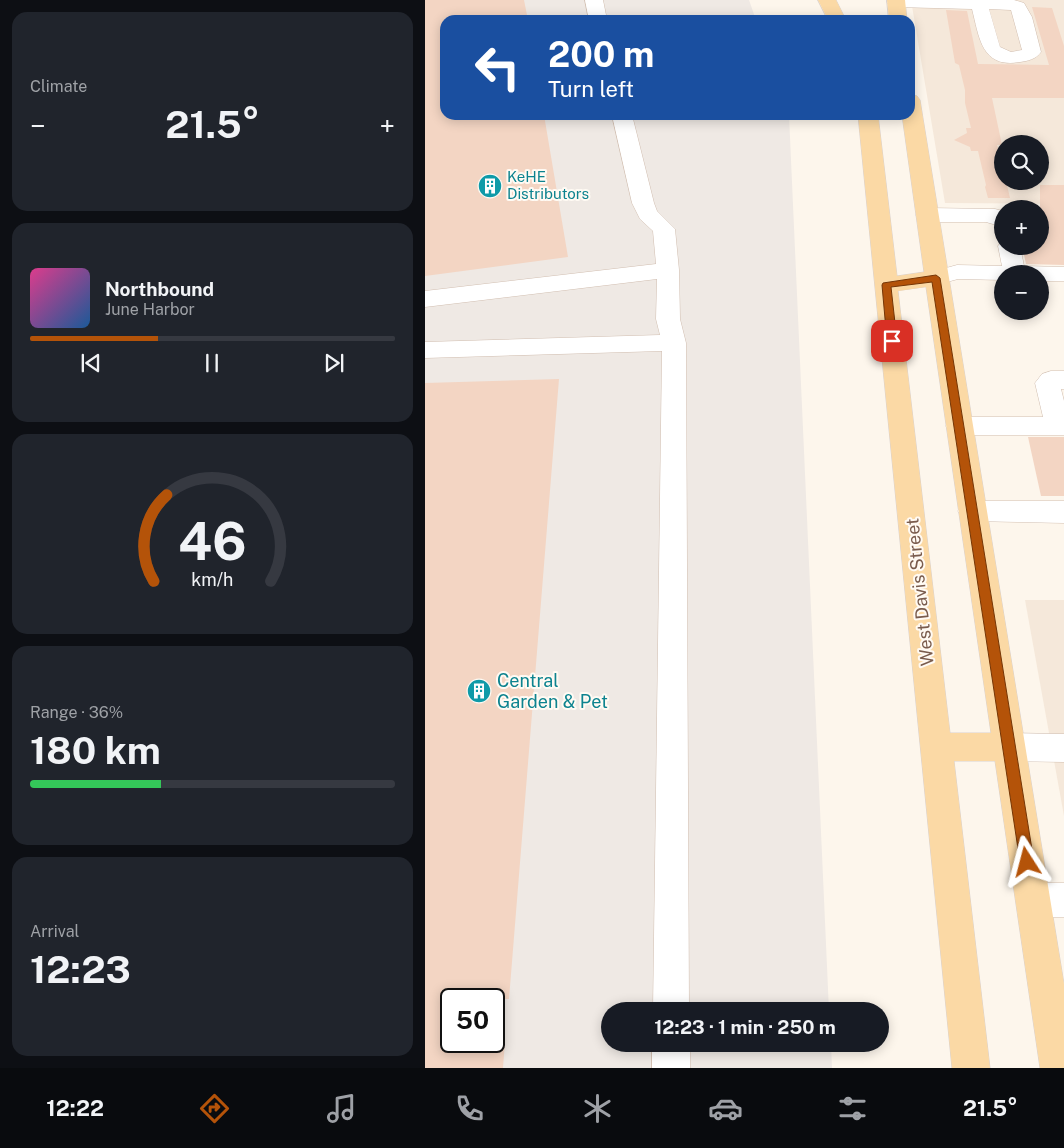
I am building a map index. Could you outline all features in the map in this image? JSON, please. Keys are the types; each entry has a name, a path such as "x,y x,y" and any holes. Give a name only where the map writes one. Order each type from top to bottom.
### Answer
{"main road":[{"path":"827,0 834,15"},
{"path":"831,0 836,15"},
{"path":"896,1 898,15"},
{"name":"West Davis Street","path":"869,120 971,1068"},
{"path":"913,120 1009,746 1048,900 1059,1068"},
{"path":"886,285 936,278"},
{"path":"937,747 1009,746"}],"street":[{"path":"594,0 598,15"},
{"path":"896,1 979,3"},
{"path":"623,120 643,202 648,214 664,229 668,270 668,319 674,343 671,1002"},
{"path":"927,215 994,216"},
{"path":"425,299 668,270"},
{"path":"936,278 957,272 994,272"},
{"path":"1049,273 1064,274"},
{"path":"425,350 674,343"},
{"path":"959,426 1061,426 1047,383 1051,380 1064,380"},
{"path":"972,511 1064,512"},
{"path":"1009,746 1064,748"},
{"path":"671,1052 671,1068"}],"shaded area":[{"path":"425,0 749,0 754,15 440,15 440,120 789,120 829,1002 601,1002 601,1052 831,1052 832,1068 425,1068"},
{"path":"911,0 1064,0 1064,204 1049,204 1049,200 994,200 994,203 945,203"},
{"path":"1025,600 1064,600 1064,816"}],"building":[{"name":"KeHE Distributors","path":"425,0 524,0 527,15 440,15 440,120 545,120 568,257 425,276"},
{"path":"1032,7 1052,8 1064,46 1064,98 992,98 1000,135 994,135 994,190 1008,190 1010,198 988,198 978,151 971,151 970,147 954,140 967,133 966,128 971,128 959,65 955,63 946,10 967,11 978,64 1049,65"},
{"path":"1049,185 1064,185 1064,265 1026,264 1024,255 1049,255 1049,200 1040,200 1040,190 1049,190"},
{"name":"Central Garden & Pet","path":"559,379 509,999 505,999 505,988 440,988 440,1053 504,1053 503,1068 425,1068 425,383"},
{"path":"1028,437 1064,437 1064,496 1041,496"}],"place":[{"name":"KeHE Distributors","path":"490,186"},
{"name":"Central Garden & Pet","path":"479,691"}],"route":[{"path":"892,341 886,285 936,278 1027,862"}]}
